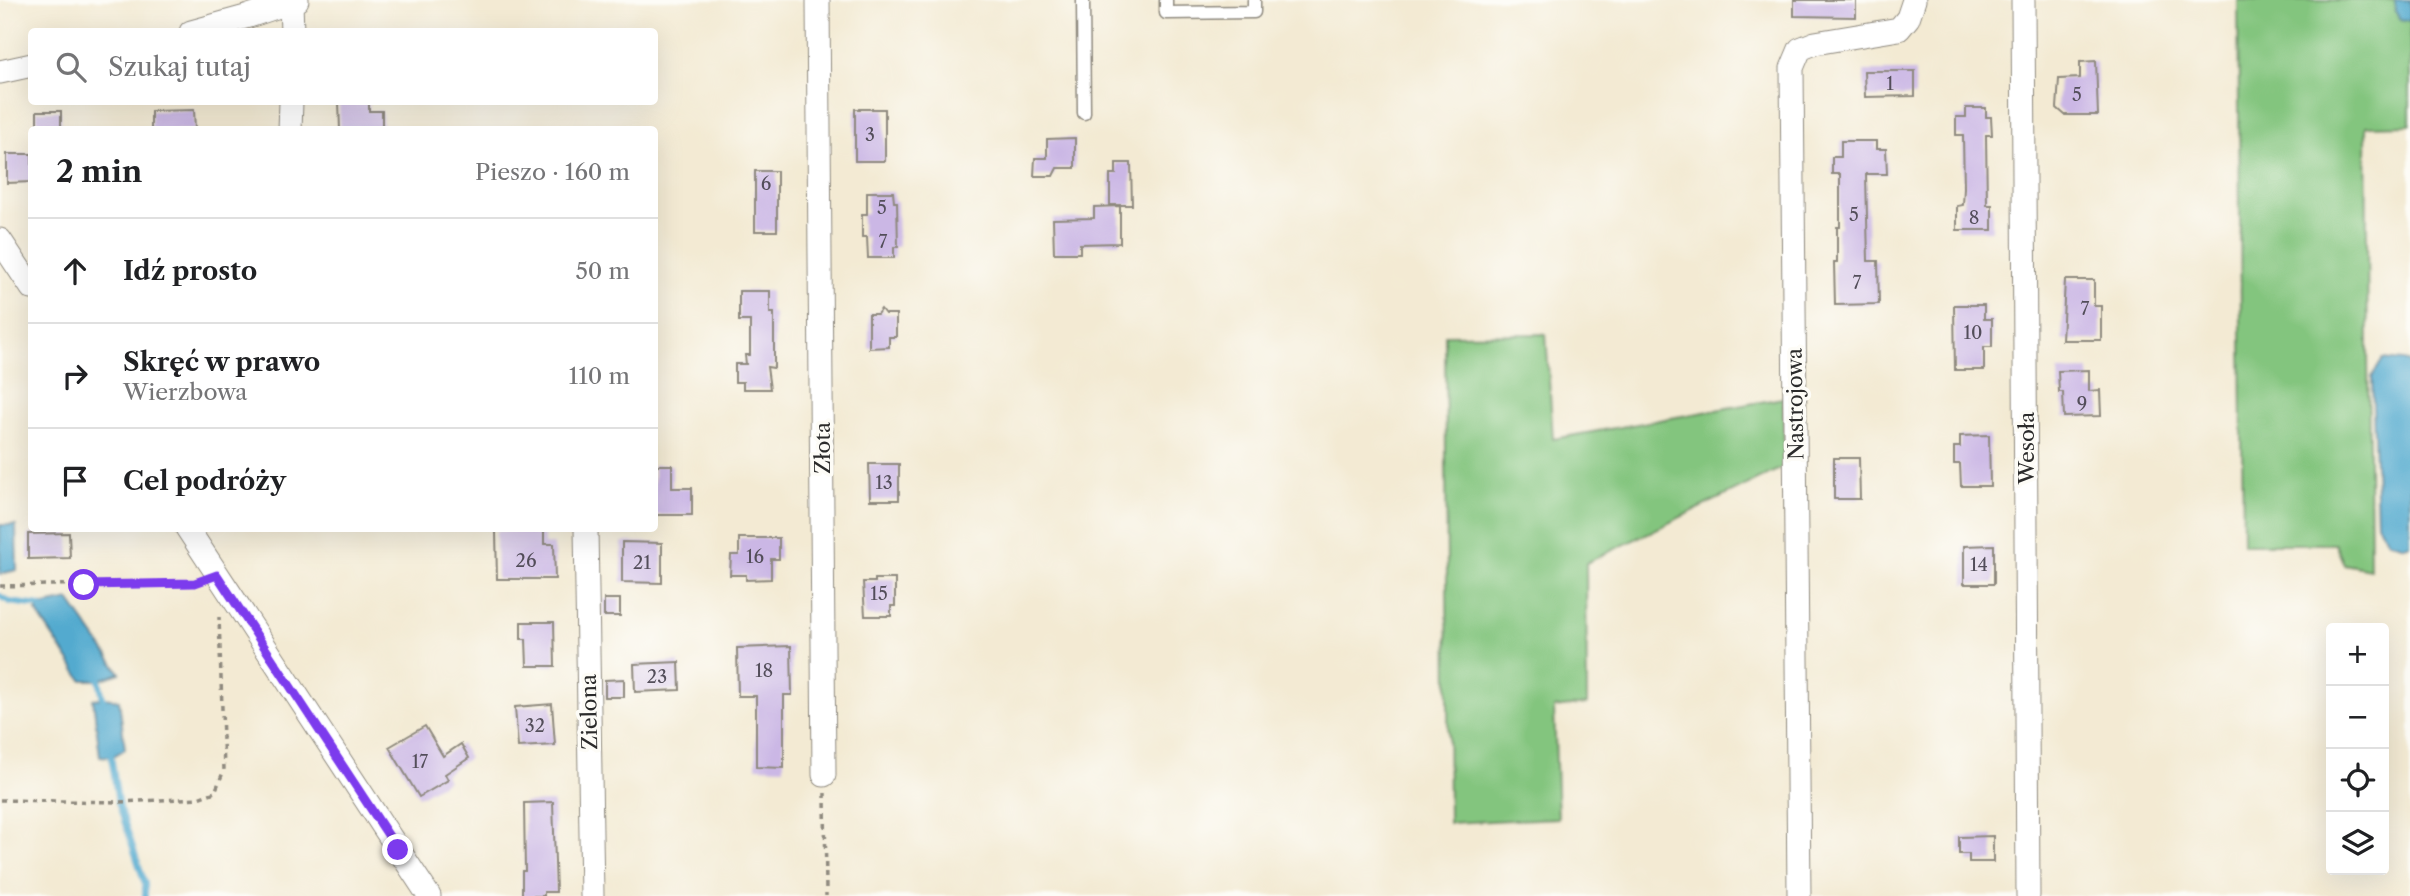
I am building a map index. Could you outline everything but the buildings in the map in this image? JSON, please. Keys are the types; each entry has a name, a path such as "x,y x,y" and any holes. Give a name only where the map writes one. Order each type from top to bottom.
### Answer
{"street":[{"name":"Złota","path":"818,0 824,775"},
{"name":"Nastrojowa","path":"1799,896 1792,68 1800,49 1815,43 1899,29 1908,18 1914,0"},
{"name":"Wesoła","path":"2023,0 2028,896"},
{"path":"204,28 293,1 292,28"},
{"path":"0,72 28,66"},
{"path":"290,126 291,105"},
{"path":"0,240 28,282"},
{"path":"190,532 429,896"},
{"name":"Zielona","path":"586,532 592,896"}],"lane":[{"path":"1083,0 1084,113"},
{"path":"1166,0 1166,13 1254,12 1254,0"}],"path":[{"path":"0,586 195,583 217,575"},
{"path":"0,800 118,802 198,798 215,792 225,770 219,617"},
{"path":"824,775 826,896"}],"green space":[{"path":"2238,0 2410,0 2410,125 2366,126 2370,569 2344,564 2335,544 2243,544"},
{"path":"1546,334 1553,439 1783,398 1784,467 1586,563 1587,704 1554,708 1558,818 1449,823 1445,335"}],"water":[{"path":"2395,0 2410,0 2410,21 2400,19 2395,11"},
{"path":"2383,359 2410,363 2410,544 2405,546 2388,541 2377,524 2372,377"},
{"path":"0,525 16,525 17,570 0,574"},
{"path":"69,600 120,673 99,680 82,680 36,611 40,606"},
{"path":"93,699 119,700 125,749 112,757 100,756"}],"waterway":[{"path":"0,596 10,602 40,606 44,611"},
{"path":"95,674 104,703"},
{"path":"110,749 118,802 145,884 145,896"}],"route":[{"path":"84,585 195,583 217,575 398,850"}]}
